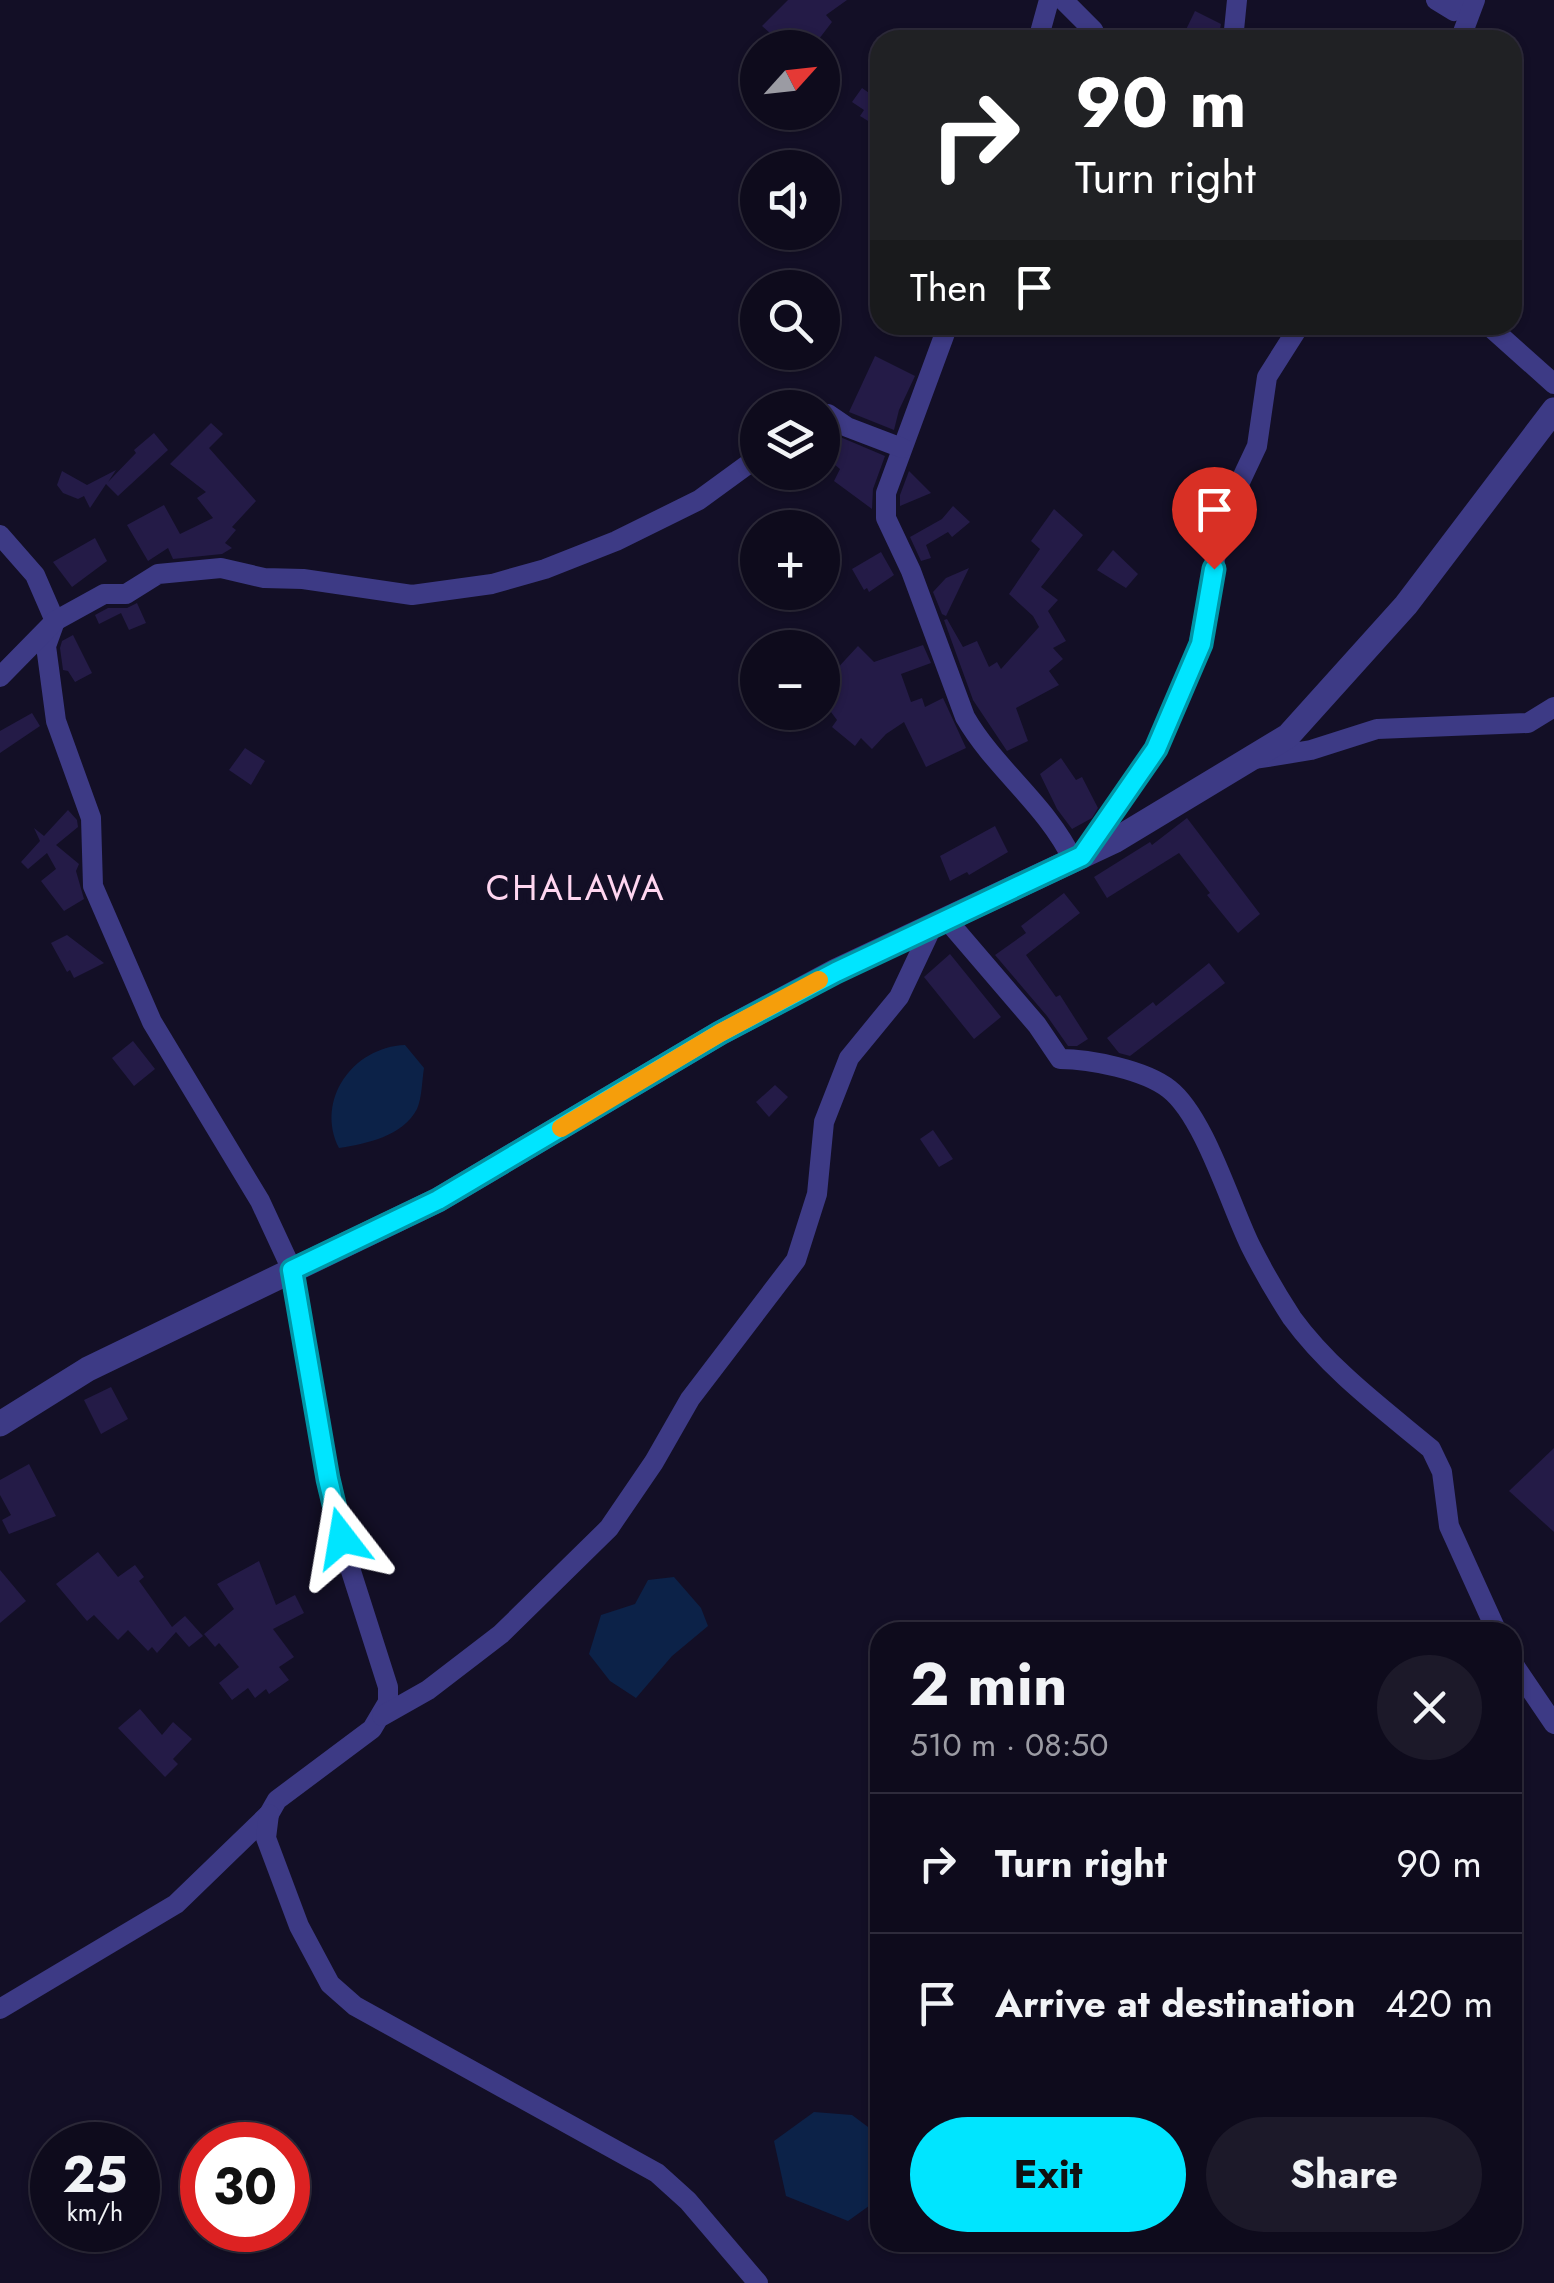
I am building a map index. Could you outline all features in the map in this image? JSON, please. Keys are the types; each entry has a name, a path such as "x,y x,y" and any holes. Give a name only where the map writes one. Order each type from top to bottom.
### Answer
{"street":[{"path":"1041,30 1049,0"},
{"path":"1063,0 1093,30"},
{"path":"1234,30 1236,0"},
{"path":"1436,0 1454,11 1471,0"},
{"path":"1463,30 1471,0"},
{"path":"944,335 886,493 886,518 907,560 964,718 1077,858"},
{"path":"1077,858 1156,749 1196,658 1223,518 1257,446 1267,377 1294,335"},
{"path":"1499,335 1554,384"},
{"path":"0,1424 88,1369 438,1200 720,1033 836,972 1077,858 1253,759 1306,720 1354,666 1406,605 1554,410"},
{"path":"840,422 902,448"},
{"path":"0,677 55,620 104,594 126,594 158,574 202,568 412,595 492,584 570,560 671,514 740,471"},
{"path":"0,535 35,574 55,620 46,646 56,721 90,818 93,886 152,1022 260,1201 292,1270 328,1479 350,1568 388,1687 388,1702 372,1729 278,1800 269,1814 176,1904 0,2010"},
{"path":"1253,759 1311,750 1377,729 1528,723 1554,707"},
{"path":"939,923 1037,1025 1060,1059 1088,1059 1160,1083 1173,1092 1200,1131 1251,1247 1305,1335 1371,1399 1432,1449 1438,1459 1448,1526 1492,1622"},
{"path":"382,1716 428,1690 501,1634 609,1528 654,1462 690,1399 796,1260 817,1194 824,1122 849,1058 899,997 939,923"},
{"path":"1522,1677 1554,1724"},
{"path":"269,1814 266,1838 299,1926 330,1984 355,2006 657,2173 688,2201 758,2283"}],"water":[{"path":"405,1045 424,1068 417,1109 393,1132 339,1148 332,1112 344,1079 369,1055"},
{"path":"674,1577 701,1608 708,1626 672,1656 636,1698 610,1681 589,1654 601,1615 635,1604 648,1580"},
{"path":"814,2112 852,2115 870,2128 870,2205 848,2221 786,2196 774,2141"}],"building":[{"path":"788,0 847,0 826,15 832,22 826,30 767,30 762,26"},
{"path":"1195,11 1221,24 1220,30 1186,30"},
{"path":"862,88 870,94 870,122 860,116 864,110 852,102"},
{"path":"875,356 915,376 894,430 849,412"},
{"path":"211,423 223,434 209,448 256,501 232,527 236,530 225,543 232,548 222,554 173,559 168,548 148,561 127,525 164,505 180,534 213,518 197,498 206,492 170,464"},
{"path":"154,433 168,450 118,496 106,484 90,508 84,496 78,499 63,493 57,485 62,471 87,485 116,470 108,482"},
{"path":"840,437 885,456 873,489 872,509 840,485"},
{"path":"909,471 931,493 900,506 900,495"},
{"path":"953,506 970,522 952,537 948,532 926,545 931,558 921,561 910,537 942,519"},
{"path":"1054,509 1083,535 1041,587 1058,600 1048,611 1066,641 1053,648 1063,659 1049,671 1059,685 1016,708 1028,741 1007,751 973,700 944,620 947,619 963,647 977,641 989,667 997,662 1001,669 1039,627 1009,594 1040,549 1031,541"},
{"path":"95,538 107,561 72,587 53,562"},
{"path":"1113,550 1138,574 1126,588 1097,570"},
{"path":"881,552 894,575 869,592 852,569"},
{"path":"969,568 946,616 942,614 933,592 946,578"},
{"path":"137,603 146,623 129,630 121,613 99,624 95,615 108,608 127,608"},
{"path":"73,635 92,673 75,682 63,670 60,648 62,641"},
{"path":"923,645 931,663 901,674 911,702 922,698 925,707 943,698 966,748 926,767 904,722 872,749 861,738 855,746 836,730 840,730 840,665 858,646 874,662"},
{"path":"32,713 40,726 0,753 0,731"},
{"path":"245,748 265,761 251,785 229,770"},
{"path":"1061,758 1076,780 1082,777 1098,808 1092,818 1072,829 1040,774"},
{"path":"68,810 78,827 56,845 79,864 76,871 84,899 64,911 41,881 56,869 47,853 28,869 21,862 40,841 34,828 44,836"},
{"path":"1187,818 1260,914 1238,933 1179,853 1107,898 1094,877 1150,842 1152,845"},
{"path":"995,826 1008,852 969,875 967,872 950,881 940,856"},
{"path":"1064,893 1080,913 1026,955 1056,997 1060,995 1088,1039 1077,1046 1068,1046 995,955 1026,933 1021,926"},
{"path":"67,935 104,963 74,978 51,943"},
{"path":"950,954 1001,1017 974,1039 924,977"},
{"path":"1209,963 1225,983 1130,1056 1119,1053 1107,1038 1153,1002 1156,1006"},
{"path":"133,1041 155,1069 134,1086 112,1058"},
{"path":"775,1085 788,1097 769,1117 756,1102"},
{"path":"933,1130 953,1159 939,1167 920,1139"},
{"path":"111,1387 128,1419 101,1434 84,1400"},
{"path":"1554,1448 1554,1532 1509,1491"},
{"path":"29,1464 56,1516 9,1534 2,1520 11,1515 0,1495 0,1480"},
{"path":"98,1552 118,1577 135,1565 144,1577 139,1581 172,1627 185,1616 203,1636 189,1647 176,1632 157,1653 152,1647 148,1651 128,1630 118,1640 94,1615 87,1621 56,1584"},
{"path":"259,1561 276,1605 295,1595 304,1613 273,1629 294,1657 279,1667 289,1680 269,1694 266,1689 255,1698 248,1688 232,1700 219,1683 239,1667 219,1643 215,1647 204,1634 234,1609 217,1584"},
{"path":"0,1570 26,1601 0,1623"},
{"path":"140,1709 162,1735 173,1722 192,1739 173,1759 178,1764 165,1777 118,1728"}],"slow traffic":[{"path":"561,1128 720,1033 819,980"}],"district":[{"name":"CHALAWA","path":"576,888"}],"route":[{"path":"342,1538 292,1270 438,1200 720,1033 836,972 1082,856 1156,749 1201,644 1214,569"}]}
